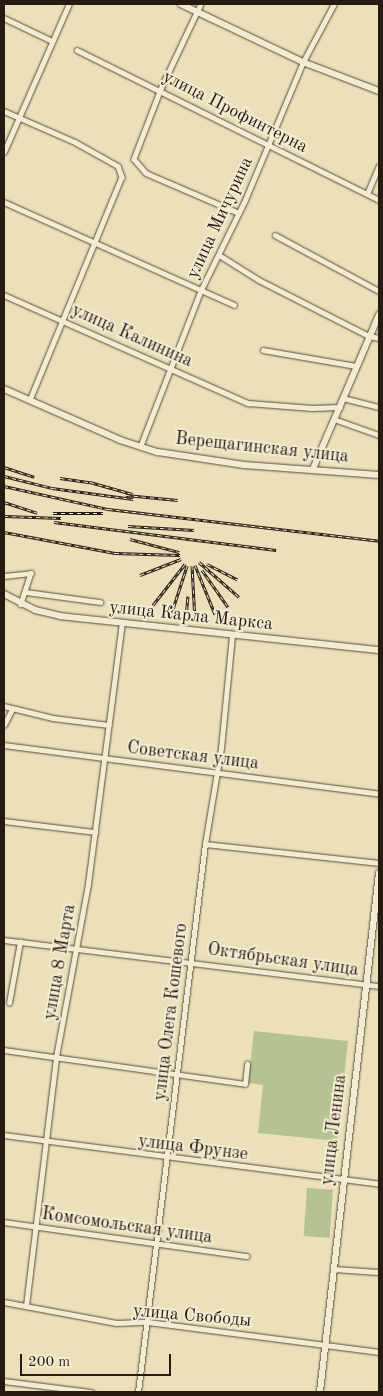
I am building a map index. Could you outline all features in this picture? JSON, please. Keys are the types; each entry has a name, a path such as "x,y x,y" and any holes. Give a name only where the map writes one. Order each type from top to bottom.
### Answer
{"main road":[{"name":"Верещагинская улица","path":"4,389 140,447 216,461 379,475"},
{"name":"улица Карла Маркса","path":"4,594 21,604 52,615 232,636 379,650"}],"street":[{"path":"4,152 69,4"},
{"path":"181,4 303,62 379,91"},
{"path":"201,4 160,90 134,159 146,173 239,213"},
{"name":"улица Мичурина","path":"140,447 200,290 239,213 303,62 334,4"},
{"path":"4,18 52,41"},
{"name":"улица Профинтерна","path":"77,50 379,200"},
{"path":"4,111 75,142 118,166 122,177 30,400"},
{"path":"367,194 379,166"},
{"path":"4,202 234,305"},
{"path":"275,236 379,291"},
{"path":"219,255 260,280 368,336 379,338"},
{"name":"улица Калинина","path":"4,295 63,319 248,403 312,408 340,406"},
{"path":"312,469 368,336 379,315"},
{"path":"263,350 356,366"},
{"path":"343,398 379,407"},
{"path":"334,418 379,435"},
{"path":"4,576 31,573 21,604"},
{"path":"26,592 100,602"},
{"name":"улица 8 Марта","path":"26,1306 48,1143 56,1057 95,832 122,624"},
{"name":"улица Олега Кошевого","path":"138,1392 232,636"},
{"path":"4,706 12,709 109,725"},
{"path":"4,724 12,709"},
{"name":"Советская улица","path":"4,745 379,794"},
{"path":"4,821 95,832"},
{"path":"205,844 379,863"},
{"name":"улица Ленина","path":"320,1392 332,1269 379,872"},
{"name":"Октябрьская улица","path":"4,940 379,986"},
{"path":"9,1002 20,942"},
{"path":"4,1050 245,1084 247,1064"},
{"name":"улица Фрунзе","path":"4,1135 48,1143 342,1181 379,1184"},
{"name":"Комсомольская улица","path":"4,1222 247,1256"},
{"path":"332,1269 379,1272"},
{"name":"улица Свободы","path":"4,1302 116,1323 148,1322 379,1352"},
{"path":"4,1381 92,1392"}],"green space":[{"path":"254,1031 348,1041 337,1141 258,1133 263,1085 248,1083"},
{"path":"307,1188 333,1190 330,1238 304,1236"}],"railway":[{"path":"4,467 34,477"},
{"path":"4,476 52,488 133,499"},
{"path":"60,478 90,482 132,494"},
{"path":"4,486 108,509 379,541"},
{"path":"126,495 178,500"},
{"path":"4,502 37,513"},
{"path":"53,513 103,513"},
{"path":"4,516 61,518"},
{"path":"54,522 276,550"},
{"path":"128,526 194,530"},
{"path":"4,532 115,553 180,555"},
{"path":"130,539 179,552"},
{"path":"140,575 181,559"},
{"path":"199,562 239,597"},
{"path":"153,605 185,564"},
{"path":"207,564 237,579"},
{"path":"195,565 215,614"},
{"path":"171,615 187,566"},
{"path":"192,566 195,619"},
{"path":"202,570 228,607"},
{"path":"186,618 188,596"}]}
